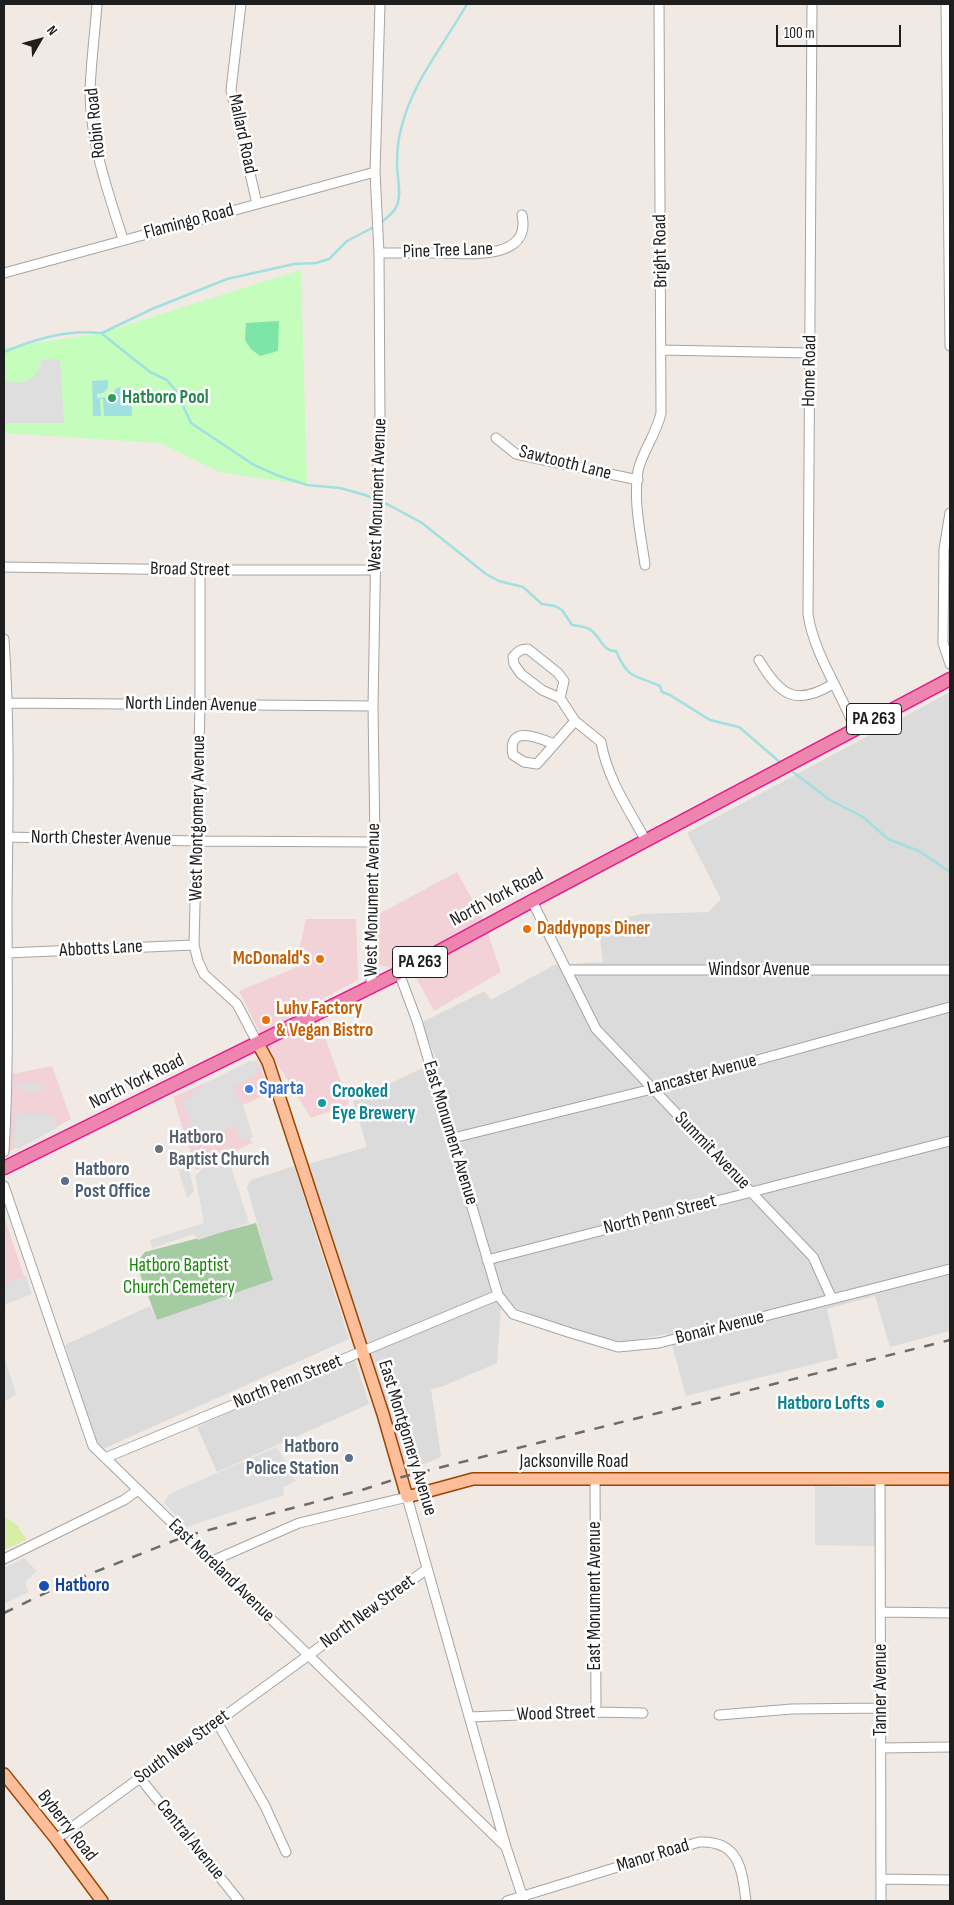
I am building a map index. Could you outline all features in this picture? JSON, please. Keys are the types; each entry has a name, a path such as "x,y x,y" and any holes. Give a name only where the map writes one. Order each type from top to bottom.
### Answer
{"highway":[{"name":"North York Road","path":"4,1168 399,973 950,679"}],"main road":[{"name":"East Montgomery Avenue","path":"258,1044 268,1062 362,1351 407,1497"},
{"name":"Jacksonville Road","path":"407,1497 473,1479 950,1479"},
{"name":"Byberry Road","path":"4,1774 102,1901"}],"street":[{"name":"Robin Road","path":"97,4 90,92 94,130 102,171 123,239"},
{"name":"Mallard Road","path":"241,4 231,90 257,204"},
{"name":"West Monument Avenue","path":"371,987 375,842 373,706 380,422 379,240 375,172 380,4"},
{"name":"Bright Road","path":"645,565 636,497 638,470 658,426 661,413 659,4"},
{"name":"Home Road","path":"812,4 808,614 810,627 833,684 848,709 855,729"},
{"path":"946,4 950,346"},
{"name":"Flamingo Road","path":"4,273 123,239 375,172"},
{"name":"Pine Tree Lane","path":"379,253 476,254 496,251 513,244 519,238 523,231 522,215"},
{"path":"662,350 810,354"},
{"name":"Sawtooth Lane","path":"496,438 516,454 638,480"},
{"path":"950,512 944,549 943,644 950,664"},
{"name":"Broad Street","path":"4,566 200,570 376,570"},
{"name":"West Montgomery Avenue","path":"200,570 200,706 194,945 204,974 237,1004 258,1044"},
{"path":"4,640 8,1084 4,1152"},
{"path":"560,698 564,681 558,673 528,649 516,653 513,658 514,664 521,674 542,690 560,698 575,721 601,742 610,776 646,842"},
{"path":"758,660 777,684 787,693 796,696 810,696 833,684"},
{"name":"North Linden Avenue","path":"6,703 373,706"},
{"path":"554,744 528,734 520,735 511,747 513,755 524,762 537,764 575,721"},
{"name":"North Chester Avenue","path":"6,837 375,842"},
{"name":"Summit Avenue","path":"532,901 596,1029 813,1257 832,1299"},
{"name":"Abbotts Lane","path":"7,953 194,945"},
{"name":"Windsor Avenue","path":"567,970 950,970"},
{"name":"East Monument Avenue","path":"399,973 412,1004 498,1295"},
{"name":"Lancaster Avenue","path":"453,1138 652,1089 950,1007"},
{"name":"North Penn Street","path":"487,1260 950,1141"},
{"name":"East Moreland Avenue","path":"4,1186 93,1446 506,1847 523,1899"},
{"name":"Bonair Avenue","path":"498,1295 513,1314 618,1347 659,1343 950,1269"},
{"name":"North Penn Street","path":"105,1458 498,1295"},
{"name":"East Monument Avenue","path":"594,1479 596,1712"},
{"name":"Tanner Avenue","path":"880,1479 881,1901"},
{"path":"4,1559 112,1506 138,1490"},
{"name":"Jacksonville Road","path":"212,1561 298,1523 407,1497"},
{"name":"East Montgomery Avenue","path":"407,1497 506,1847"},
{"name":"North New Street","path":"308,1655 427,1569"},
{"path":"881,1612 950,1613"},
{"name":"South New Street","path":"56,1839 308,1655"},
{"path":"719,1715 792,1709 881,1708"},
{"name":"Wood Street","path":"469,1716 596,1712 643,1713"},
{"path":"217,1722 265,1806 286,1852"},
{"path":"882,1748 950,1748"},
{"name":"Central Avenue","path":"140,1778 239,1901"},
{"name":"Manor Road","path":"507,1901 523,1899 699,1842 710,1841 729,1849 737,1858 741,1869 746,1901"},
{"path":"881,1879 950,1880"}],"shaded area":[{"path":"60,359 64,423 4,423 4,380 17,383 25,381 34,376 40,368 41,360"},
{"path":"950,692 950,1331 890,1347 875,1296 827,1309 838,1358 686,1396 672,1345 667,1334 625,1342 587,1336 516,1308 502,1292 497,1363 441,1387 431,1389 441,1457 407,1471 308,1164 367,1147 353,1101 437,1061 421,1023 485,991 491,1000 554,965 603,962 598,924 641,914 709,912 721,899 687,833"},
{"path":"457,872 482,917 501,972 434,1011 416,977 378,964 377,915"},
{"path":"306,919 356,919 358,980 313,1004 349,1104 311,1118 267,1047 239,991 295,968"},
{"path":"257,1060 270,1092 237,1108 252,1143 196,1170 173,1097"},
{"path":"249,1061 261,1064 264,1070 255,1069 256,1075 232,1088 244,1108 253,1137 242,1141 234,1125 195,1144 190,1138 186,1124 192,1122 182,1102 189,1099 192,1092 206,1083"},
{"path":"52,1066 71,1119 4,1154 4,1072 17,1073"},
{"path":"42,1083 45,1091 21,1092 15,1084"},
{"path":"15,1113 54,1115 57,1128 18,1149 14,1146"},
{"path":"229,1161 249,1223 198,1240 194,1234 152,1248 150,1240 204,1223 195,1176 203,1168"},
{"path":"294,1166 349,1339 105,1448 101,1447 96,1441 65,1345 150,1306 157,1320 273,1280 247,1187 251,1180"},
{"path":"178,1169 189,1169 194,1191 187,1198"},
{"path":"4,1216 25,1279 4,1286"},
{"path":"26,1276 32,1294 4,1305 4,1284"},
{"path":"4,1356 16,1394 4,1402"},
{"path":"354,1357 369,1404 217,1472 197,1427"},
{"path":"277,1447 296,1481 283,1488 284,1495 186,1527 164,1503 169,1494"},
{"path":"815,1486 875,1488 876,1546 815,1545"},
{"path":"24,1558 37,1571 25,1582 29,1592 4,1604 4,1568"}],"green space":[{"path":"301,270 307,485 219,472 160,443 4,433 4,348 101,333"},
{"path":"279,321 278,351 260,356 251,349 245,340 246,323"},
{"name":"Hatboro Baptist Church Cemetery","path":"256,1223 273,1280 157,1320 136,1263 145,1252"},
{"path":"4,1516 18,1526 23,1535 25,1535 26,1540 4,1550"}],"water":[{"name":"Hatboro Pool","path":"108,380 108,388 103,393 97,394 97,398 112,397 116,388 131,387 132,416 104,416 103,399 100,399 101,416 93,416 92,381"}],"waterway":[{"path":"381,223 394,211 399,199 397,151 406,112 429,64 467,4"},
{"path":"102,333 152,309 227,279 294,264 316,263 329,259 347,241 376,226"},
{"path":"4,352 51,336 76,332 101,333 150,372 167,380 176,391 191,423 254,465 307,485 340,488 365,495 389,505 422,523 486,574 499,581 523,587 542,604 555,606 562,610 572,625 590,629 605,647 616,651 629,672 660,686 662,692 710,720 739,727 781,763"},
{"path":"789,769 830,800 863,817 888,839 919,851 950,872"}],"railway":[{"path":"4,1613 62,1585 186,1536 365,1489 402,1477 950,1340"}],"place":[{"name":"Hatboro Pool","path":"112,398"},
{"name":"Daddypops Diner","path":"527,929"},
{"name":"McDonald's","path":"320,959"},
{"name":"Luhv Factory & Vegan Bistro","path":"266,1020"},
{"name":"Sparta","path":"249,1089"},
{"name":"Crooked Eye Brewery","path":"322,1103"},
{"name":"Hatboro Baptist Church","path":"159,1149"},
{"name":"Hatboro Post Office","path":"65,1181"},
{"name":"Hatboro Lofts","path":"880,1404"},
{"name":"Hatboro Police Station","path":"349,1458"},
{"name":"Hatboro","path":"44,1586"}]}
